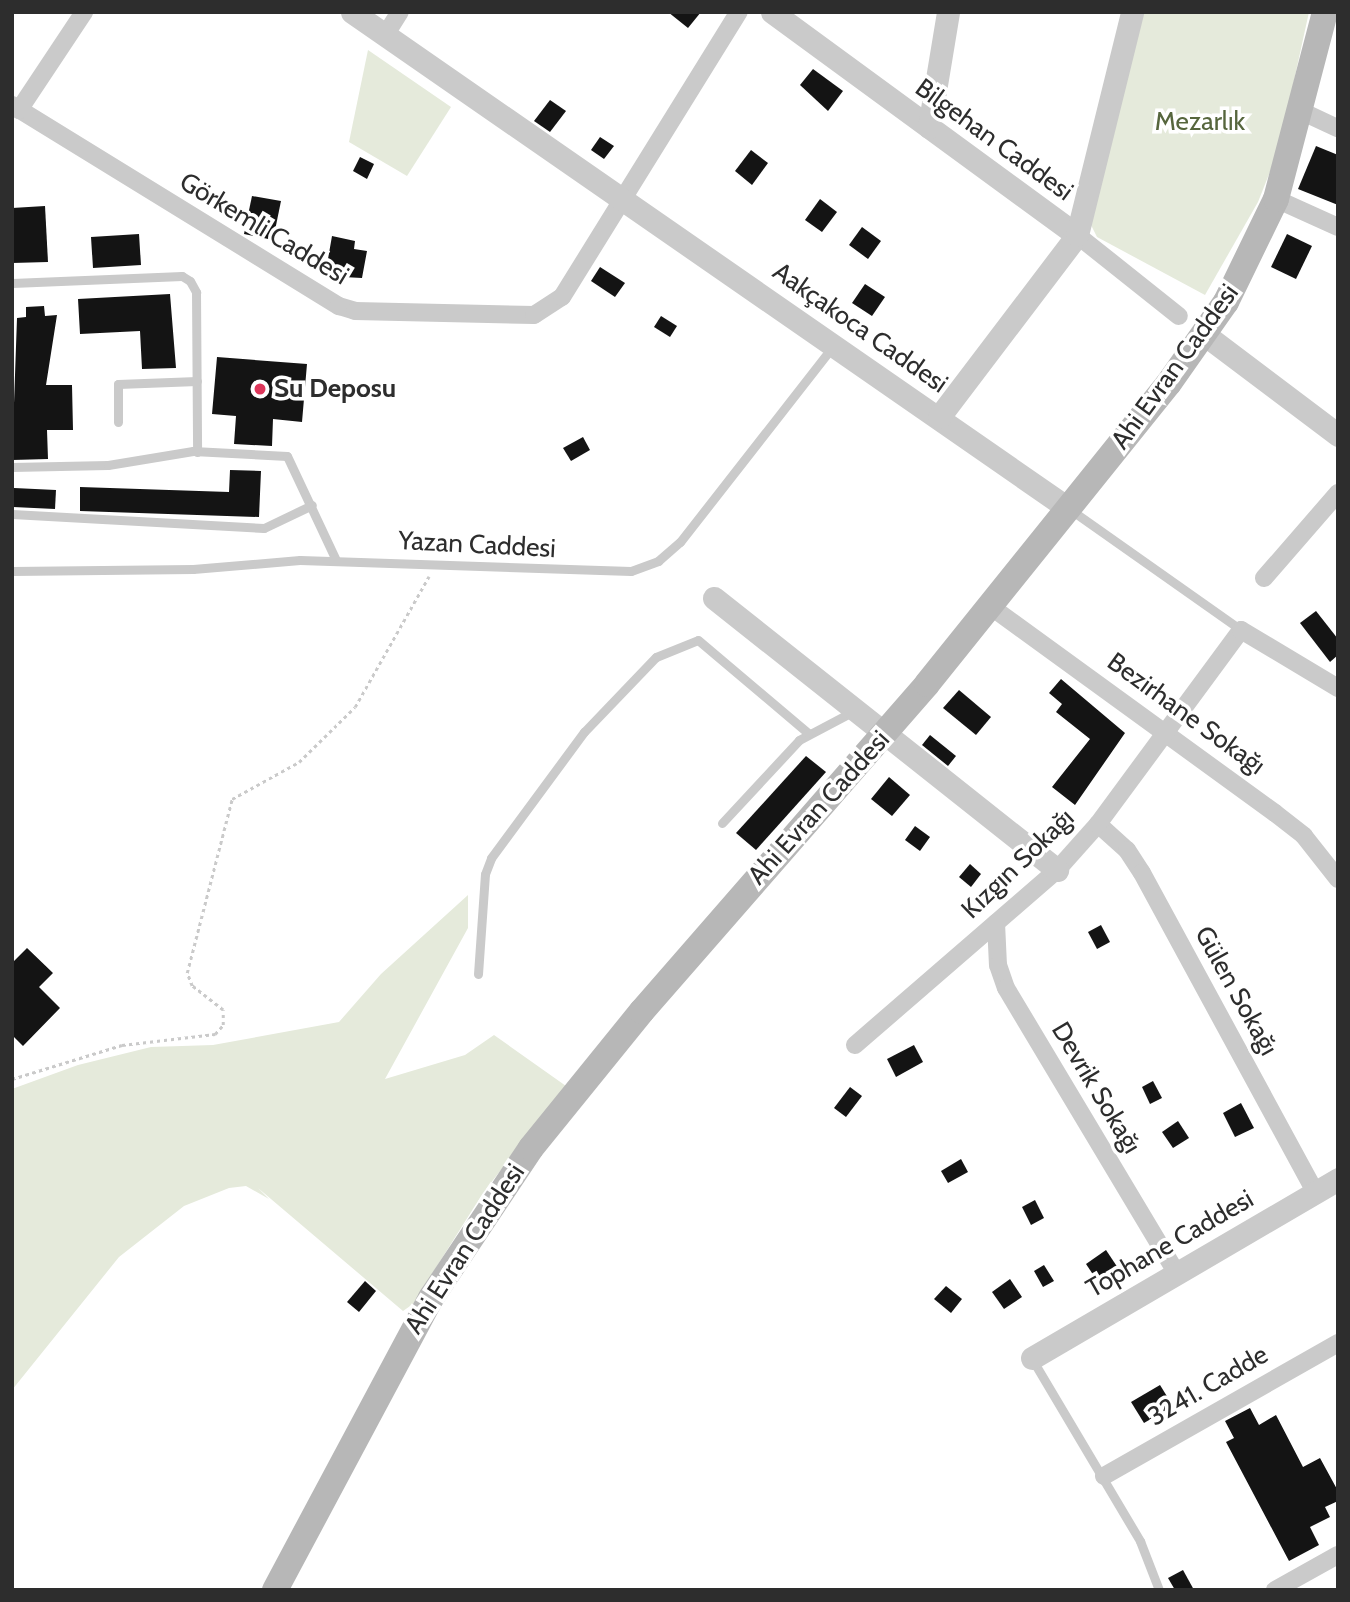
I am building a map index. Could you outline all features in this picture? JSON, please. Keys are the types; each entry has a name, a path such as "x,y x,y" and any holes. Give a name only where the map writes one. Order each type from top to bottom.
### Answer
{"main road":[{"name":"Ahi Evran Caddesi","path":"275,1590 362,1418 493,1200 642,1011 884,734 990,607 1204,334 1242,274 1276,199 1303,112 1325,12"}],"street":[{"path":"15,107 84,12"},
{"name":"Aakçakoca Caddesi","path":"352,12 835,344 1069,509"},
{"path":"386,34 400,12"},
{"name":"Görkemli Caddesi","path":"15,107 355,311 534,316 549,309 623,200 739,12"},
{"name":"Bilgehan Caddesi","path":"772,12 1077,235 1179,316"},
{"path":"929,127 948,12"},
{"path":"939,417 1077,235 1132,12"},
{"path":"1303,112 1338,128"},
{"path":"1276,199 1338,228"},
{"path":"1204,334 1338,435"},
{"path":"1265,578 1338,492"},
{"path":"714,598 1056,870"},
{"name":"Bezirhane Sokağı","path":"990,607 1164,728 1304,836 1338,879"},
{"name":"Aakçakoca Caddesi","path":"1241,630 1338,688"},
{"name":"Kızgın Sokağı","path":"855,1045 1056,870 1098,824 1164,728 1241,630"},
{"name":"Gülen Sokağı","path":"1098,824 1127,850 1142,873 1315,1192"},
{"name":"Devrik Sokağı","path":"996,923 998,965 1006,988 1176,1272"},
{"name":"Tophane Caddesi","path":"1032,1358 1338,1179"},
{"name":"3241. Cadde","path":"1104,1476 1338,1343"},
{"path":"1275,1590 1338,1555"}],"lane":[{"path":"12,283 182,276 196,292 197,452"},
{"name":"Yazan Caddesi","path":"12,571 337,561 611,573 658,561 680,542 835,344"},
{"path":"118,422 118,384 197,381"},
{"path":"12,467 108,465 197,452 287,456 337,561"},
{"path":"12,514 264,528 312,505"},
{"name":"Aakçakoca Caddesi","path":"1069,509 1241,630"},
{"path":"478,974 485,874 491,858 584,732 656,657 698,640 808,733"},
{"path":"722,822 808,733 855,711"},
{"path":"1032,1358 1140,1541 1159,1590"}],"path":[{"path":"12,1079 122,1045 215,1034 223,1025 223,1010 192,986 187,973 232,799 299,762 355,707 435,564"}],"green space":[{"name":"Mezarlık","path":"1142,12 1309,12 1279,149 1258,202 1205,295 1097,237 1089,221"},
{"path":"368,50 451,107 407,176 349,142"},
{"path":"468,895 468,928 385,1079 465,1055 494,1035 566,1086 483,1193 413,1304 403,1311 258,1188 269,1199 246,1186 229,1188 184,1206 119,1257 12,1390 12,1089 78,1065 151,1047 213,1045 339,1022 381,974"}],"building":[{"path":"668,12 701,12 688,28"},
{"path":"813,69 843,91 828,111 800,85"},
{"path":"550,100 566,111 550,132 534,121"},
{"path":"600,137 614,146 604,159 591,150"},
{"path":"1316,146 1338,155 1338,205 1298,189"},
{"path":"751,150 768,163 752,185 735,171"},
{"path":"360,157 374,164 367,179 353,171"},
{"path":"252,196 281,201 273,240 244,234"},
{"path":"820,199 837,212 822,232 805,220"},
{"path":"45,206 48,262 12,263 12,208"},
{"path":"862,227 881,241 868,259 849,245"},
{"path":"139,234 141,265 93,268 91,237"},
{"path":"1287,234 1312,246 1296,279 1271,267"},
{"path":"332,236 355,241 354,249 367,251 362,278 325,276"},
{"path":"600,267 625,283 615,297 591,281"},
{"path":"865,284 885,297 872,316 852,303"},
{"path":"170,294 176,368 142,369 140,331 80,334 78,299"},
{"path":"44,306 45,316 57,315 46,385 72,385 73,430 47,430 48,459 12,460 17,318 26,317 26,307"},
{"path":"661,316 677,326 670,337 654,327"},
{"name":"Su Deposu","path":"217,357 307,364 302,422 273,419 272,446 234,444 236,416 212,414"},
{"path":"583,437 590,450 571,461 563,448"},
{"path":"230,470 261,471 259,517 80,511 80,487 229,492"},
{"path":"14,488 56,490 55,509 13,507"},
{"path":"1316,611 1338,639 1338,655 1330,662 1300,623"},
{"path":"1061,679 1125,733 1075,805 1052,787 1090,739 1056,712 1062,704 1049,693"},
{"path":"959,690 991,717 976,735 943,708"},
{"path":"930,735 956,756 948,766 922,745"},
{"path":"806,756 826,772 756,850 736,833"},
{"path":"889,777 910,795 892,816 871,799"},
{"path":"915,826 930,837 920,851 905,840"},
{"path":"970,864 981,874 971,887 959,877"},
{"path":"1101,925 1110,942 1097,949 1088,932"},
{"path":"27,948 53,973 39,987 60,1008 23,1046 12,1035 12,963"},
{"path":"914,1045 923,1062 896,1077 887,1059"},
{"path":"1153,1081 1162,1098 1150,1104 1142,1087"},
{"path":"850,1087 862,1096 846,1117 834,1108"},
{"path":"1241,1103 1254,1128 1235,1137 1223,1113"},
{"path":"1178,1121 1189,1138 1173,1148 1162,1132"},
{"path":"961,1159 968,1172 948,1183 941,1171"},
{"path":"1035,1200 1044,1218 1031,1225 1022,1207"},
{"path":"1106,1250 1120,1271 1100,1285 1086,1264"},
{"path":"1044,1265 1054,1281 1043,1287 1034,1271"},
{"path":"1010,1279 1022,1297 1004,1309 992,1292"},
{"path":"365,1281 376,1291 359,1312 347,1302"},
{"path":"946,1286 962,1299 951,1313 934,1299"},
{"path":"1160,1385 1173,1406 1144,1423 1131,1402"},
{"path":"1250,1408 1259,1425 1276,1415 1303,1467 1320,1458 1338,1491 1338,1501 1325,1507 1330,1517 1310,1527 1319,1545 1289,1561 1226,1442 1234,1438 1225,1421"},
{"path":"1183,1570 1194,1590 1175,1590 1168,1578"}],"place":[{"name":"Su Deposu","path":"260,389"}]}
